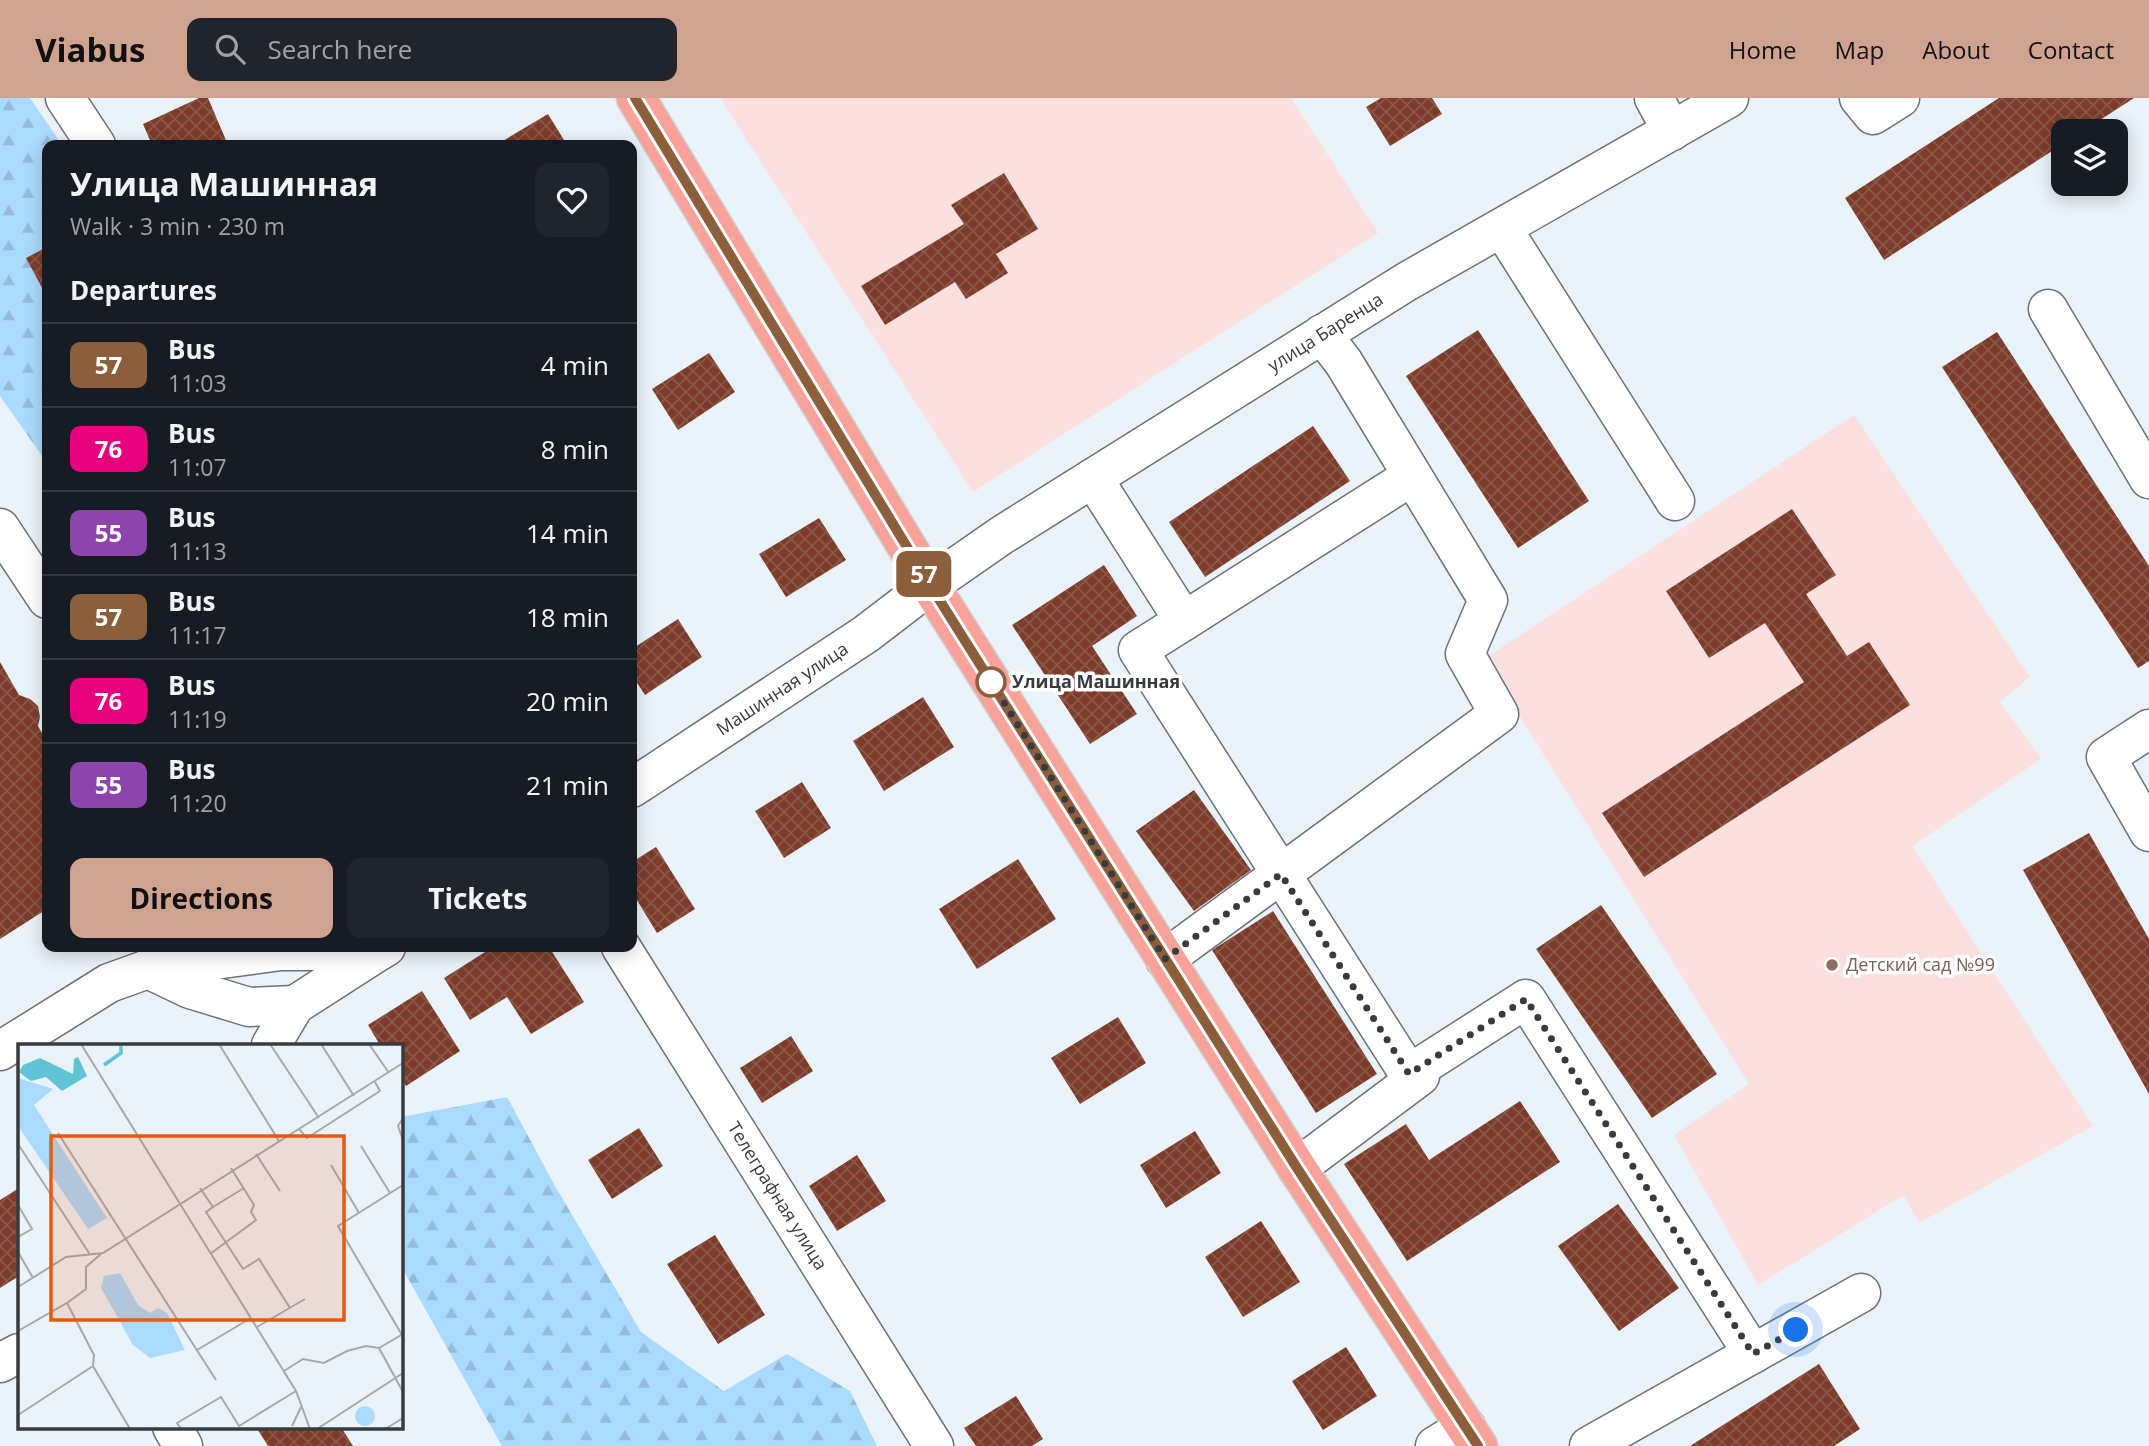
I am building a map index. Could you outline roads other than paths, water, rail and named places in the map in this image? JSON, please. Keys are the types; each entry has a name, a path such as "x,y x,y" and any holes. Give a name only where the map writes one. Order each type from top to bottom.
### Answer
{"main road":[{"path":"635,98 930,585 1297,1168 1460,1440"}],"street":[{"path":"65,98 93,140"},
{"path":"1654,98 1672,131"},
{"name":"улица Баренца","path":"930,585 1002,535 1406,282 1729,98"},
{"path":"1859,98 1873,115 1900,98"},
{"path":"1502,228 1675,501"},
{"path":"2048,309 2149,479"},
{"path":"1165,959 1499,714 1465,654 1488,600 1344,363 1322,334"},
{"path":"1412,476 1138,650 1409,1074 1526,999 1753,1354"},
{"path":"1093,478 1185,621"},
{"path":"0,528 42,591"},
{"name":"Машинная улица","path":"637,785 866,634 930,585"},
{"path":"2149,729 2106,757 2149,832"},
{"path":"0,1051 109,984 148,969 260,952"},
{"path":"272,1044 295,1005 378,952"},
{"name":"Телеграфная улица","path":"624,952 934,1446"},
{"path":"148,969 190,989 249,1007 295,1005"},
{"path":"1297,1168 1420,1076"},
{"path":"1590,1446 1861,1293"},
{"path":"0,1363 18,1354"},
{"path":"173,1428 183,1446"}],"place":[{"name":"Улица Машинная","path":"991,682"},
{"name":"Детский сад №99","path":"1832,965"}]}
